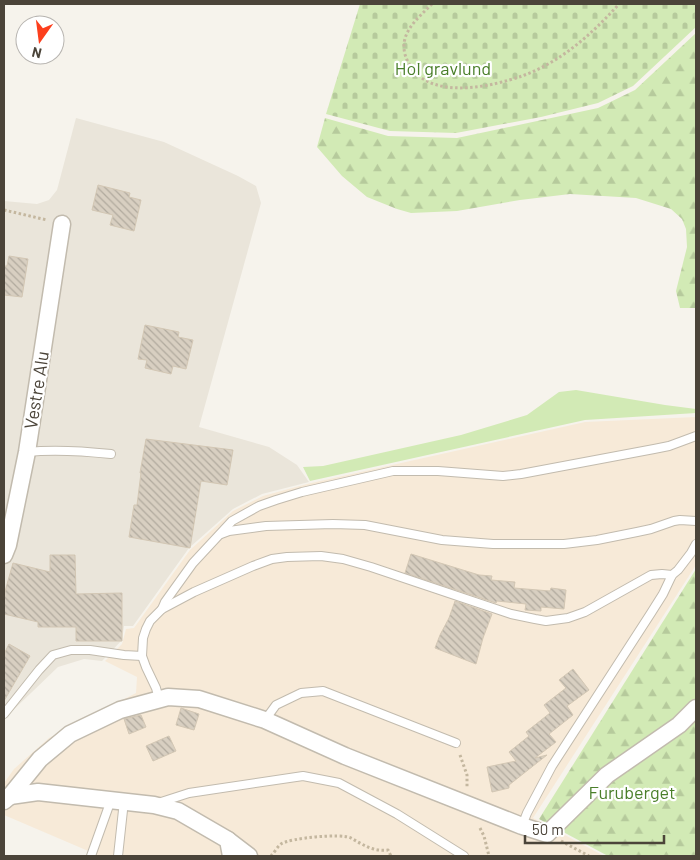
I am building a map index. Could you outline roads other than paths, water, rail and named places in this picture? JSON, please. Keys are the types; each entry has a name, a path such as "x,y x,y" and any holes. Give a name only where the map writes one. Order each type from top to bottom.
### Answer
{"street":[{"name":"Vestre Alu","path":"4,555 8,545 27,452 62,224"},
{"path":"7,798 40,759 70,734 120,710 159,699 168,697 199,699 265,720 345,756 546,834 607,775 679,725 696,708"},
{"path":"7,798 38,792 154,805 178,811 229,848 249,856"}],"lane":[{"path":"162,609 182,578 207,547 232,521 259,506 302,492 393,471 438,471 503,476 521,474 668,446 696,436"},
{"path":"27,452 42,450 111,454"},
{"path":"219,534 266,526 333,524 365,525 442,540 501,544 564,544 637,532 674,521 696,521"},
{"path":"522,826 552,766 663,594 672,575 691,554 696,544"},
{"path":"159,699 142,656 143,638 150,621 162,609 194,592 272,559 321,556 343,559 503,611 546,621 568,618 585,612 651,576 672,575"},
{"path":"4,714 38,670 53,655 71,650 90,650 142,656"},
{"path":"265,720 276,705 301,693 323,691 456,743"},
{"path":"154,805 189,792 303,776 339,783 397,814 464,856"},
{"path":"91,856 117,801"},
{"path":"117,801 118,856"}],"park label":[{"name":"Hol gravlund","path":"443,68"},
{"name":"Furuberget","path":"632,792"}]}
